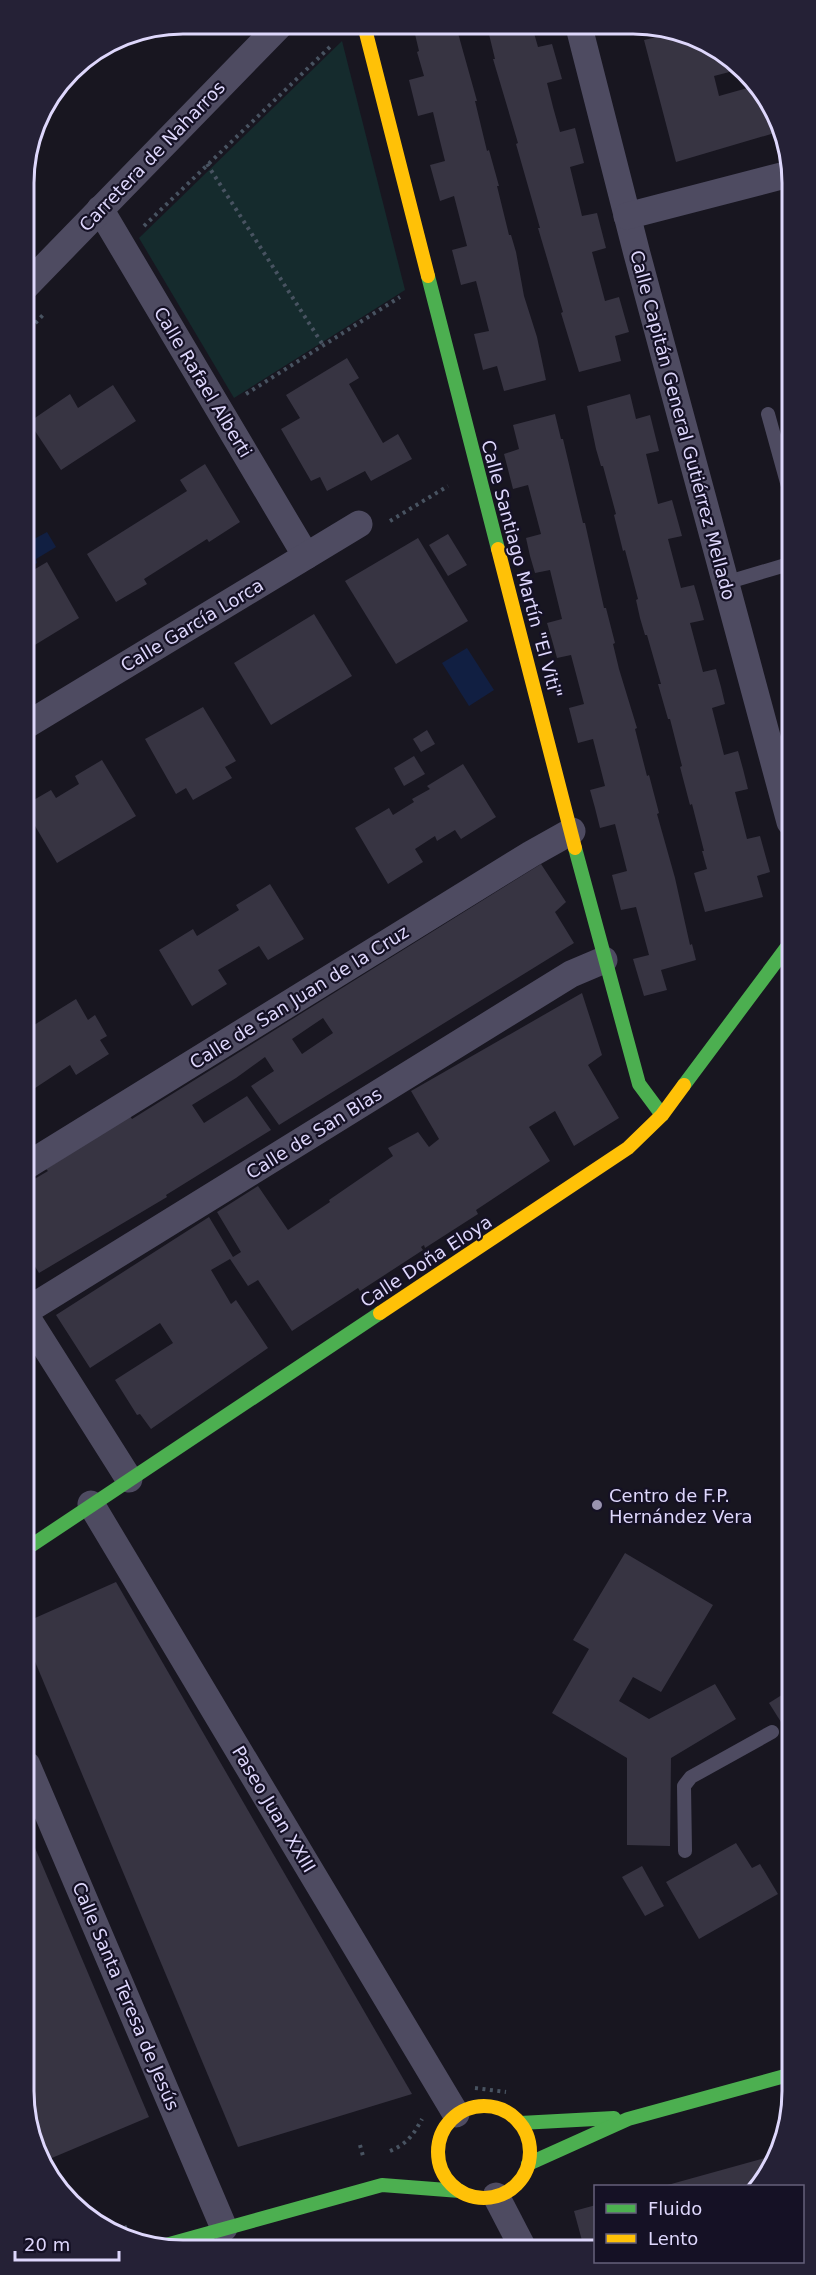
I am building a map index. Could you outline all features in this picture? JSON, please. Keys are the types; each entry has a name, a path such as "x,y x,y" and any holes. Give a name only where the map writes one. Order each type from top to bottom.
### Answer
{"main road":[{"name":"Calle Santiago Martín \"El Viti\"","path":"366,35 604,960 639,1084 662,1115"},
{"name":"Calle Doña Eloya","path":"34,1543 628,1148 662,1115 782,954"},
{"path":"528,2164 628,2119 781,2077"},
{"path":"183,2240 382,2185 460,2191 478,2197 496,2196 510,2189 521,2178 528,2164 529,2143 520,2123 507,2111 490,2106 473,2107 456,2114 446,2125 440,2138 438,2153 441,2168 448,2182 460,2191"},
{"path":"520,2123 628,2119"},
{"path":"422,2154 440,2138"},
{"path":"382,2185 398,2173"}],"street":[{"name":"Calle Capitán General Gutiérrez Mellado","path":"581,34 627,216 782,791"},
{"name":"Carretera de Naharros","path":"35,277 270,35"},
{"path":"627,216 781,176"},
{"name":"Calle Rafael Alberti","path":"100,209 306,556"},
{"name":"Calle García Lorca","path":"35,720 359,524"},
{"name":"Calle de San Juan de la Cruz","path":"34,1161 521,860 572,831"},
{"name":"Calle de San Blas","path":"34,1308 571,974 604,960"},
{"path":"34,1327 129,1479"},
{"name":"Paseo Juan XXIII","path":"91,1504 456,2114"},
{"name":"Calle Santa Teresa de Jesús","path":"34,1782 224,2228"},
{"path":"496,2196 519,2240"}],"lane":[{"path":"768,414 782,464"},
{"path":"726,583 782,566"},
{"path":"685,1851 684,1786 690,1778 772,1732"}],"path":[{"path":"123,246 335,42"},
{"path":"207,164 323,345"},
{"path":"220,410 411,290 429,284"},
{"path":"35,324 48,310"},
{"path":"359,524 381,527 459,479 478,472"}],"green space":[{"path":"342,41 405,290 234,398 139,238"}],"water":[{"path":"47,532 56,547 36,559 37,563 35,564 35,539"},
{"path":"467,648 494,690 469,706 442,663"}],"building":[{"path":"415,34 458,34 477,101 475,101 487,151 489,150 499,186 497,186 509,235 511,235 516,252 524,296 537,337 546,380 504,391 497,366 483,370 474,334 489,331 476,281 461,285 452,250 467,246 454,196 440,201 430,165 445,161 433,112 418,116 409,80 424,76 417,52 419,51"},
{"path":"489,34 534,34 538,47 552,44 562,79 547,83 560,132 575,128 584,163 570,167 582,216 597,213 606,248 592,252 605,301 619,297 629,332 615,336 621,361 579,372 538,228 540,228 516,144 518,143 493,59 495,59"},
{"path":"658,37 680,42 723,65 731,72 714,76 719,96 747,88 761,109 773,134 676,162 644,40"},
{"path":"347,358 359,378 349,384 383,443 398,434 412,459 371,481 365,471 327,491 320,477 311,481 281,429 300,418 286,395"},
{"path":"113,385 136,421 61,470 35,431 35,418 70,394 78,408"},
{"path":"630,394 636,419 650,415 659,451 646,454 658,504 672,500 682,536 668,539 681,588 694,585 704,620 690,623 703,672 716,669 721,687 725,704 712,708 724,755 738,751 748,789 735,792 747,839 760,836 770,872 757,876 763,897 705,912 694,873 707,869 702,851 704,851 680,767 682,766 670,719 668,719 658,684 661,684 640,618 636,600 638,599 625,550 623,551 603,466 601,466 596,449 587,406"},
{"path":"555,414 583,523 585,523 604,608 606,608 615,643 613,644 619,669 659,813 657,814 675,878 690,945 692,944 696,960 661,970 667,990 644,996 633,959 649,955 636,907 621,910 612,875 627,871 615,824 600,828 590,790 605,786 593,739 578,743 569,708 584,704 571,655 557,658 547,623 562,619 550,570 535,573 530,556 526,538 541,534 528,485 513,489 504,454 519,449 513,425"},
{"path":"205,464 240,522 209,542 207,539 144,579 147,584 116,602 87,554 187,491 180,480"},
{"path":"448,534 467,565 448,576 429,545"},
{"path":"418,538 468,621 396,664 345,581"},
{"path":"47,562 79,618 35,645 35,569"},
{"path":"314,614 352,676 271,725 234,663"},
{"path":"203,707 236,761 225,767 232,778 193,800 186,788 176,794 145,739"},
{"path":"427,730 435,744 421,752 413,739"},
{"path":"414,756 425,774 404,786 394,768"},
{"path":"102,760 136,816 57,863 35,825 35,799 51,790 56,798 79,784 75,776"},
{"path":"463,764 496,817 461,839 455,830 437,841 435,836 415,849 423,862 388,884 355,828 389,808 393,815 414,802 412,799 430,789 427,786"},
{"path":"541,864 566,902 555,912 574,943 279,1125 251,1086 274,1071 265,1057 192,1105 204,1123 247,1096 271,1130 166,1195 167,1197 39,1273 34,1266 34,1179 48,1171 46,1169 130,1116 132,1119","holes":["323,1018 333,1033 302,1054 292,1039"]},
{"path":"270,884 304,939 268,960 259,946 218,970 227,984 192,1006 159,950 193,929 197,936 239,910 236,905"},
{"path":"582,993 602,1055 588,1065 619,1118 574,1146 555,1111 529,1127 550,1161 476,1210 478,1214 425,1248 424,1245 421,1247 423,1250 360,1291 358,1288 292,1331 258,1280 248,1286 230,1259 211,1270 231,1304 236,1300 268,1348 151,1429 140,1414 137,1415 115,1380 173,1343 160,1323 90,1368 56,1315 209,1217 233,1257 241,1252 217,1212 258,1186 288,1230 393,1156 388,1148 418,1132 429,1147 439,1139 411,1091"},
{"path":"76,999 88,1020 95,1015 107,1036 100,1040 109,1054 76,1075 70,1065 35,1088 35,1025"},
{"path":"625,1553 713,1605 661,1692 633,1677 619,1701 649,1719 715,1684 736,1719 671,1758 670,1846 627,1845 627,1758 552,1713 589,1649 573,1640"},
{"path":"116,1582 412,2094 238,2147 34,1660 34,1618"},
{"path":"781,1695 781,1722 769,1703"},
{"path":"736,1843 752,1868 760,1864 778,1894 699,1939 666,1882"},
{"path":"34,1846 149,2117 51,2158 46,2148 37,2120 34,2091"},
{"path":"642,1866 664,1906 645,1916 622,1877"},
{"path":"765,2158 748,2185 668,2185"},
{"path":"594,2206 594,2240 582,2240 574,2211"}],"traffic: fast":[{"path":"428,276 498,549"},
{"path":"575,848 639,1084 662,1115"},
{"path":"684,1085 782,954"},
{"path":"34,1543 380,1313"},
{"path":"528,2164 628,2119 781,2077"},
{"path":"520,2123 614,2118"},
{"path":"184,2240 382,2185 460,2191"}],"traffic: slow":[{"path":"366,35 428,276"},
{"path":"498,549 575,848"},
{"path":"380,1313 628,1148 662,1115 684,1085"},
{"path":"484,2106 501,2110 516,2120 526,2135 530,2152 526,2169 516,2184 501,2194 484,2198 467,2194 452,2184 442,2169 438,2152 442,2135 452,2120 467,2110 484,2106"}],"place":[{"name":"Centro de F.P. Hernández Vera","path":"597,1505"}]}
